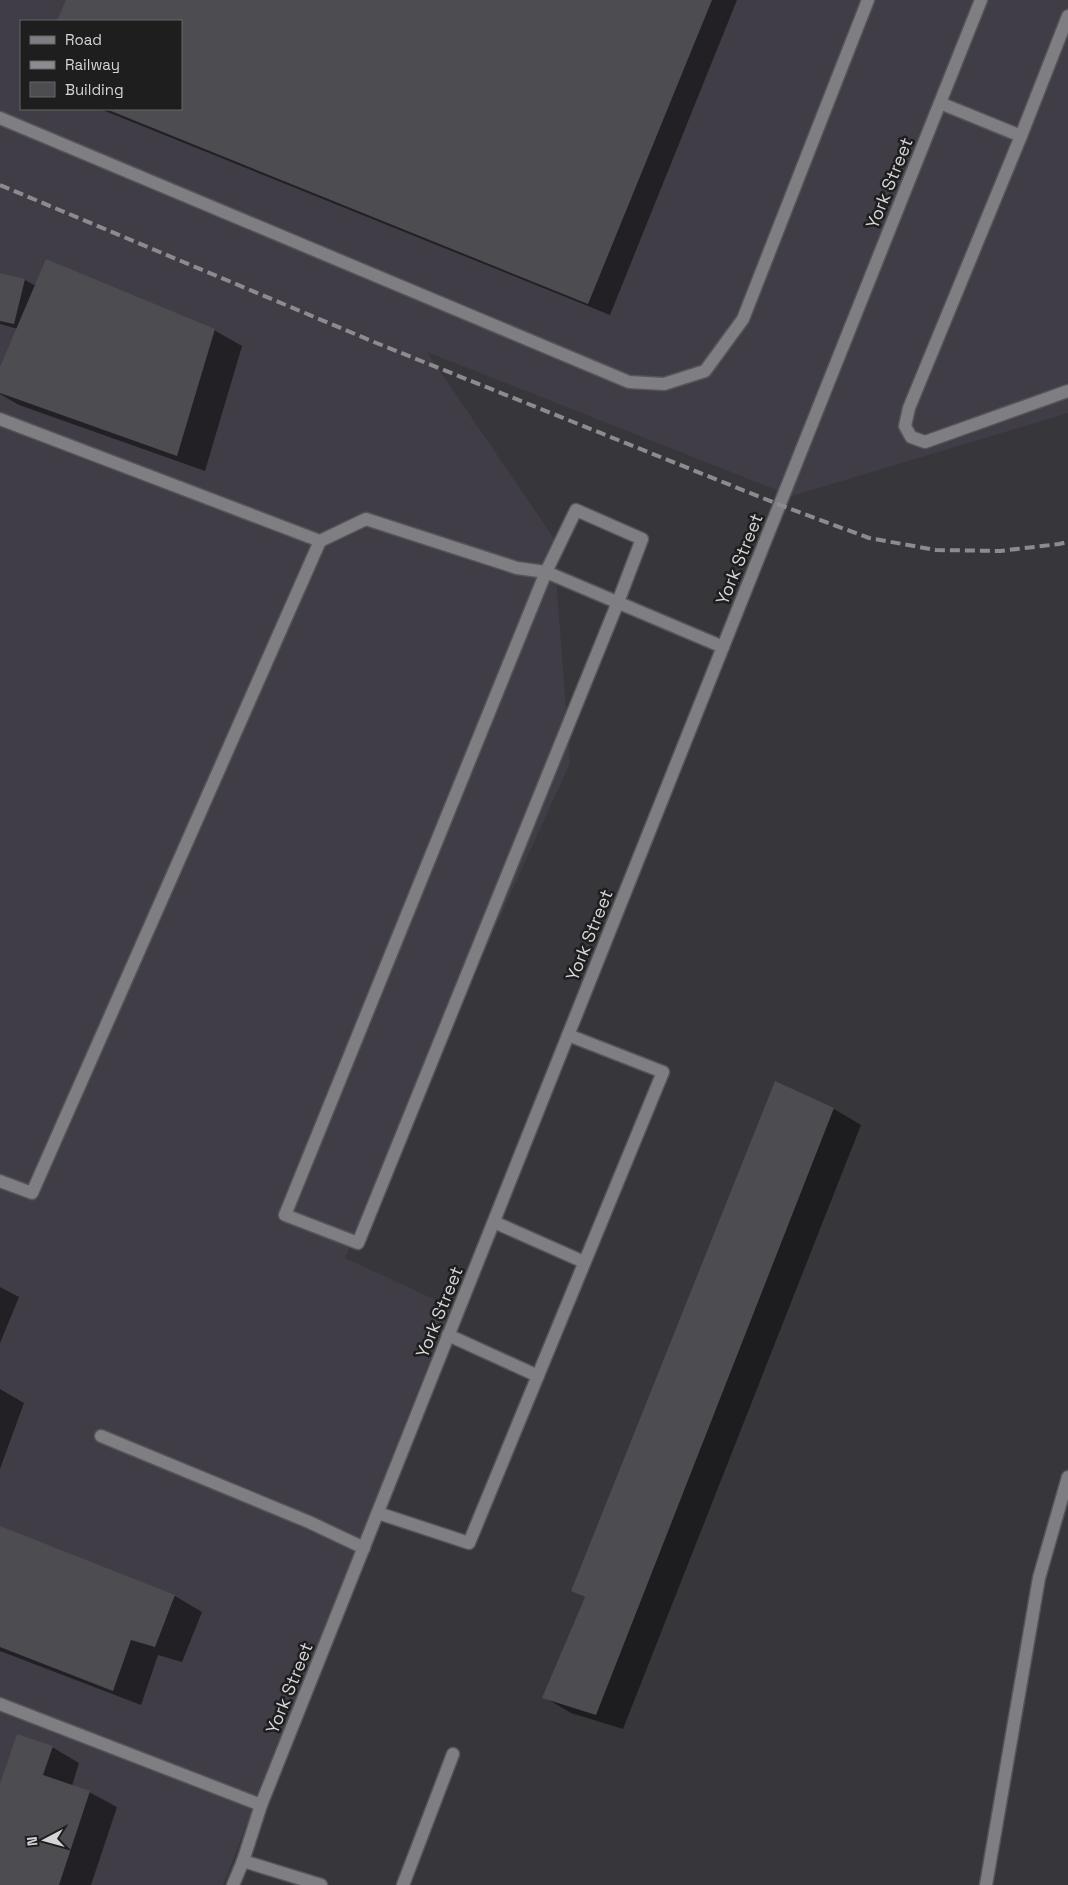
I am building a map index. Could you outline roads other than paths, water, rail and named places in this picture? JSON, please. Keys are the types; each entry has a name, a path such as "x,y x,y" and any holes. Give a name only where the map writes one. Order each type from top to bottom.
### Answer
{"street":[{"path":"0,118 629,382 664,384 705,371 742,319 868,0"},
{"name":"York Street","path":"233,1885 243,1861 261,1805 981,0"},
{"path":"1068,16 1022,136 909,408 905,426 911,437 925,442 1068,391"},
{"path":"940,103 1022,136"},
{"path":"0,419 320,541"},
{"path":"576,510 642,539 358,1242 285,1215 546,572 576,510"},
{"path":"0,1181 32,1193 320,541 366,520 517,568 546,572 723,647"},
{"path":"378,1513 469,1543 663,1072 568,1035"},
{"path":"494,1222 584,1262"},
{"path":"448,1335 538,1376"},
{"path":"101,1436 309,1522 364,1548"},
{"path":"986,1885 1039,1578 1068,1477"},
{"path":"0,1704 261,1805"},
{"path":"403,1885 453,1754"},
{"path":"243,1861 322,1885"}],"railway":[{"path":"0,185 374,342 780,505 869,538 936,550 1000,551 1068,542"}]}
